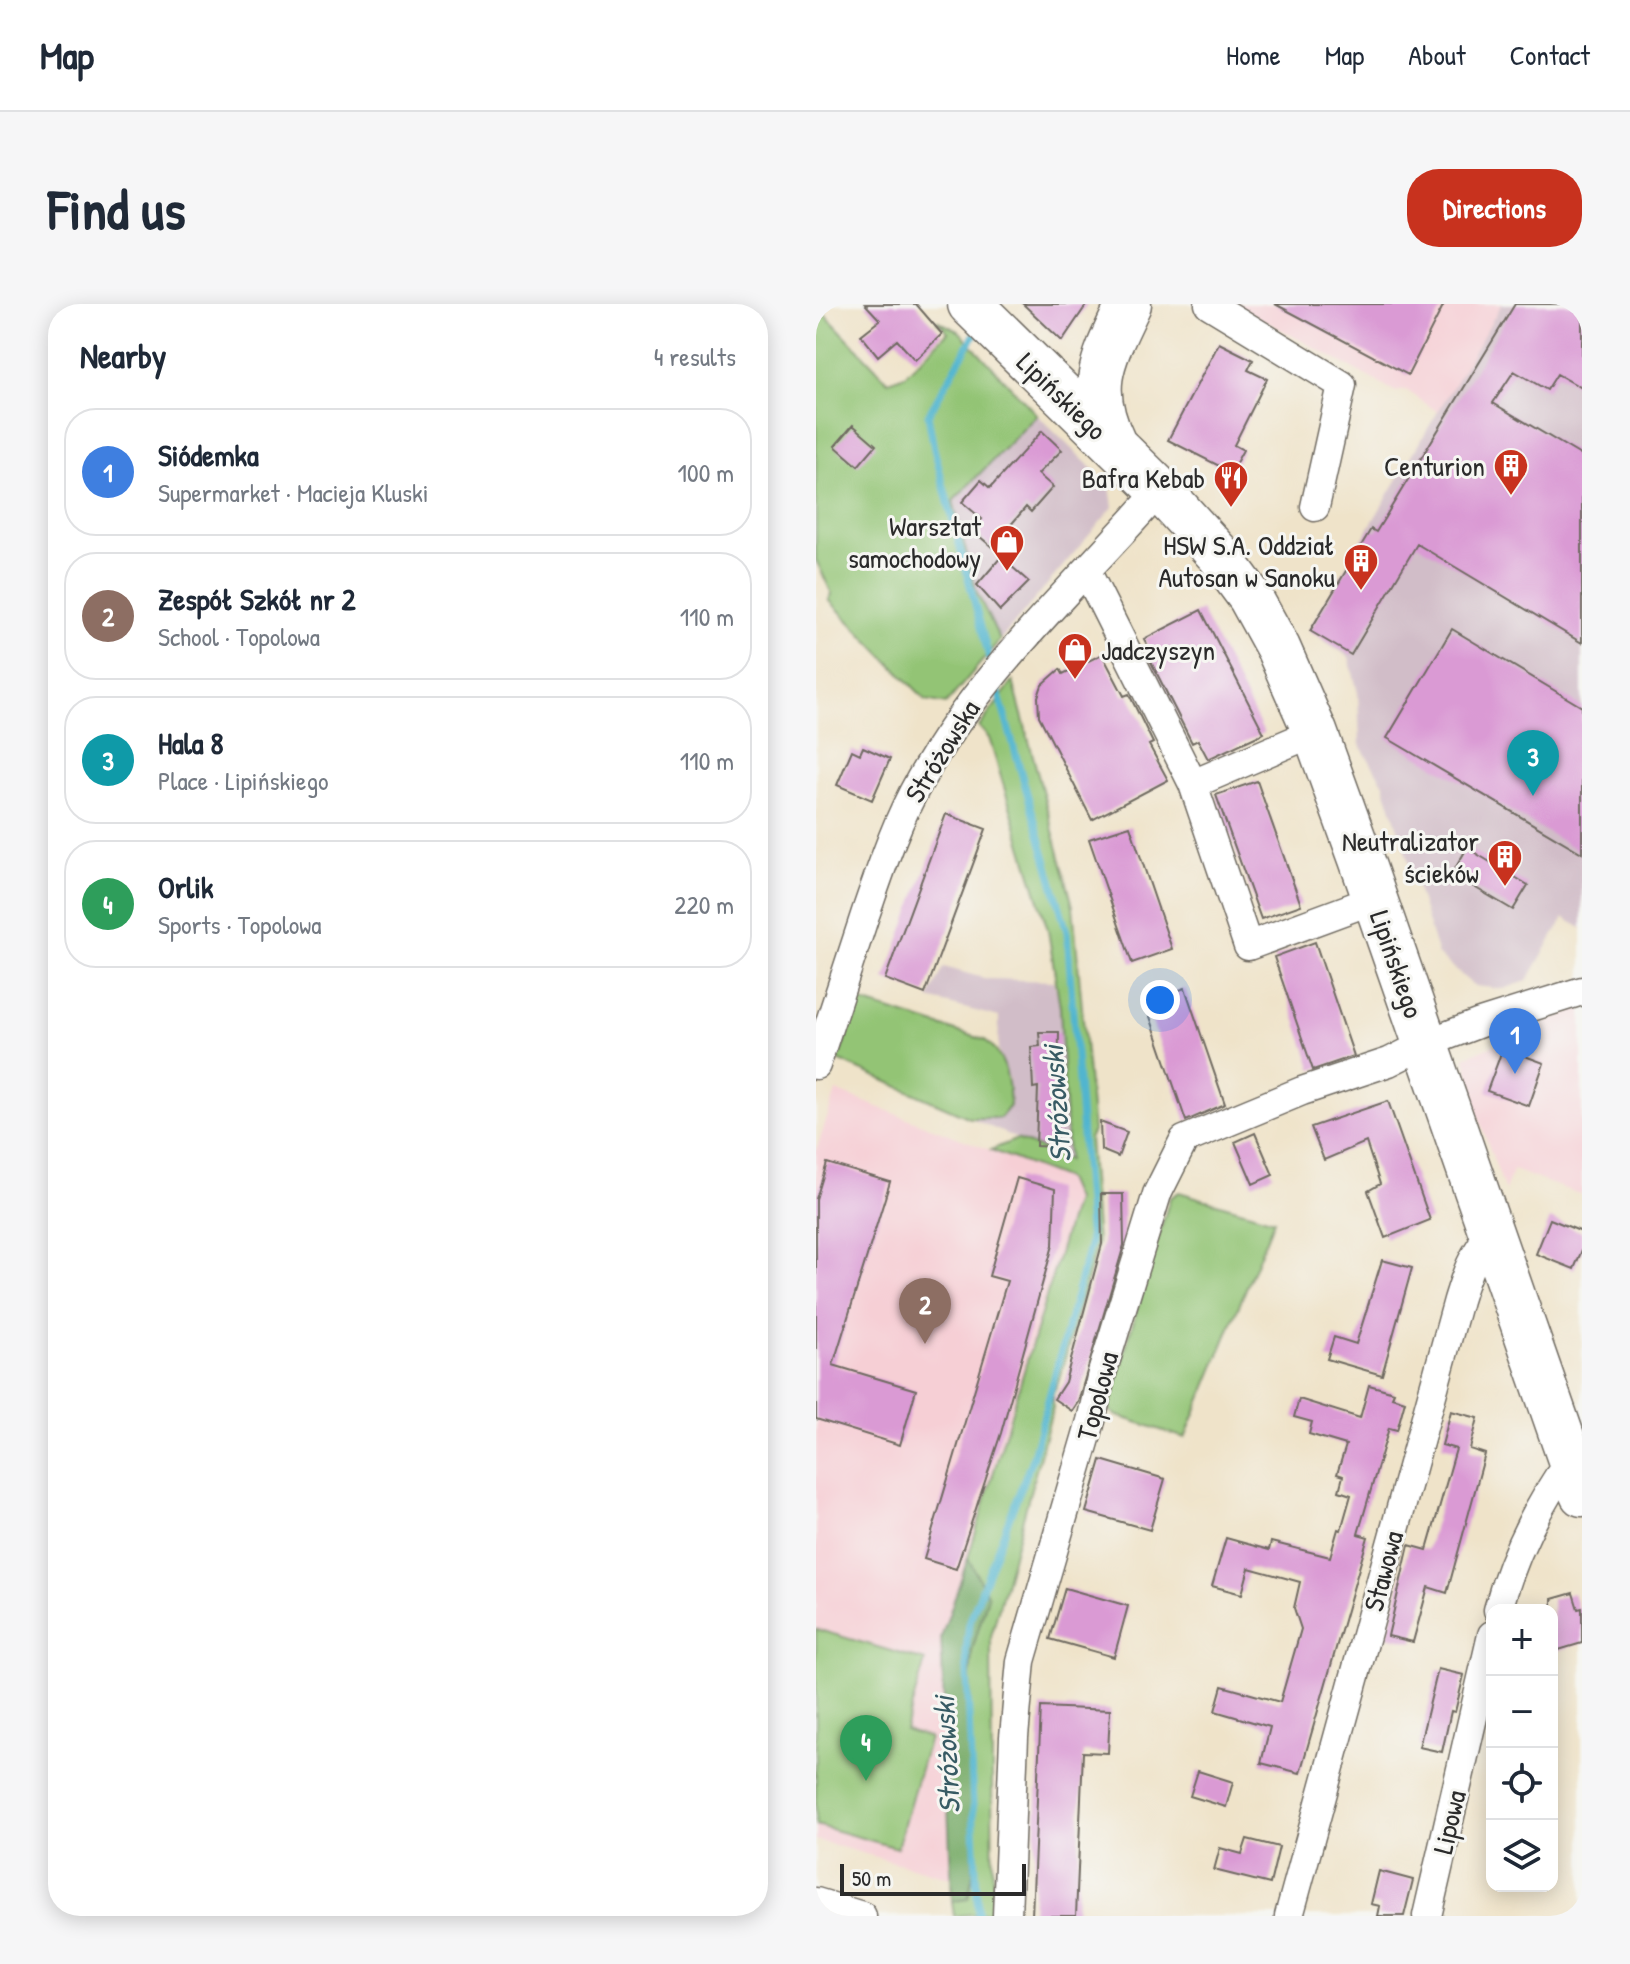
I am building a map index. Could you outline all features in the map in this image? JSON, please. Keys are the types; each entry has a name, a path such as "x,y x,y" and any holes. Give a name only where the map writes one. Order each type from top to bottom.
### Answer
{"main road":[{"name":"Lipińskiego","path":"970,304 1160,490 1219,555 1250,597 1278,648 1315,732 1576,1477"},
{"path":"1013,348 1050,366 1066,369 1081,367 1092,361 1122,320"},
{"path":"1117,450 1098,404 1098,384 1122,320"}],"street":[{"path":"1209,304 1342,385 1315,507"},
{"name":"Stróżowska","path":"816,1065 897,825 941,745 1002,665 1160,490"},
{"path":"1087,572 1193,784 1248,946 1375,899"},
{"path":"1193,784 1315,732"},
{"name":"Topolowa","path":"1007,1916 1014,1737 1021,1661 1111,1344 1157,1194 1174,1156 1184,1140 1302,1091 1389,1062 1425,1044 1489,1020 1582,991"},
{"name":"Stawowa","path":"1289,1916 1458,1300 1469,1266 1480,1246 1492,1233"},
{"path":"1500,1604 1514,1554 1546,1494 1576,1477"},
{"name":"Lipowa","path":"1427,1916 1486,1661"},
{"path":"816,1902 862,1916"}],"shaded area":[{"path":"1234,304 1502,304 1438,412 1406,390 1396,392"},
{"path":"1502,304 1582,304 1582,928 1564,918 1527,981 1503,989 1474,986 1438,955 1384,784 1360,745 1358,693 1349,657 1308,630"},
{"path":"1037,415 1110,486 1113,507 1000,640 977,593 953,501"},
{"path":"944,967 987,979 1054,981 1060,1007 1068,1161 970,1118 1000,1118 1009,1080 998,1049 999,1017 929,999"},
{"path":"1582,1007 1582,1195 1513,1170 1505,1191 1478,1116 1465,1057"},
{"path":"836,1091 1066,1179 1075,1199 991,1488 941,1638 950,1878 816,1840 816,1151"}],"green space":[{"path":"819,308 888,381 905,375 948,332 936,320 959,331 1037,415 953,501 977,593 1000,640 946,704 926,700 829,600 832,594 816,560 816,312"},
{"path":"1013,681 1073,906 1093,1131 1089,1139 1097,1243 1053,1393 1053,1407 991,1637 993,1912 954,1916 952,1902 968,1898 973,1874 970,1676 972,1651 988,1596 968,1558 1075,1200 1066,1179 991,1150 1017,1139 1068,1160 1060,1007 1048,930 989,738 979,727"},
{"path":"859,1001 985,1040 1002,1061 1010,1106 1000,1118 970,1118 838,1060"},
{"path":"1179,1192 1274,1220 1185,1438 1115,1415 1108,1408 1170,1198"},
{"path":"968,1558 988,1596 972,1651 970,1676 973,1874 968,1899 952,1901 941,1638"},
{"path":"816,1629 925,1661 905,1730 929,1738 897,1848 816,1825"}],"building":[{"path":"865,304 916,304 942,334 915,360 897,340 878,356 861,335 880,320"},
{"path":"1023,304 1087,304 1062,341"},
{"path":"1275,304 1444,304 1408,375"},
{"path":"1515,304 1582,304 1582,388 1557,374 1547,390 1514,371 1493,403 1582,456 1582,643 1417,544 1351,655 1310,631 1371,529 1376,532"},
{"path":"1219,343 1253,360 1248,370 1267,379 1234,445 1243,450 1231,472 1168,440"},
{"path":"853,425 876,445 858,466 835,446"},
{"path":"1042,431 1062,450 1038,474 1053,487 1031,512 1026,507 992,547 972,530 982,519 962,502 981,480 990,488"},
{"path":"1001,557 1029,582 1000,611 977,585"},
{"path":"1201,610 1264,733 1208,759 1198,740 1192,743 1150,660 1154,658 1144,639"},
{"path":"1452,629 1582,707 1582,853 1387,738"},
{"path":"1102,654 1124,696 1129,694 1153,743 1149,745 1168,780 1092,820 1039,716 1038,697 1042,685 1060,669 1063,674"},
{"path":"863,747 890,759 872,800 837,785 852,750 860,754"},
{"path":"1257,781 1301,905 1261,919 1216,795"},
{"path":"946,814 986,829 925,994 885,979"},
{"path":"1130,826 1172,949 1132,963 1089,839"},
{"path":"1467,848 1528,885 1513,910 1452,874"},
{"path":"1315,942 1354,1056 1313,1070 1274,957"},
{"path":"1185,988 1225,1104 1186,1121 1145,1002"},
{"path":"1039,1032 1059,1032 1057,1147 1036,1146 1038,1087 1033,1088 1031,1047 1040,1046"},
{"path":"1503,1048 1544,1063 1529,1106 1487,1091"},
{"path":"1388,1101 1430,1220 1385,1238 1368,1191 1380,1184 1366,1142 1324,1160 1311,1127"},
{"path":"1100,1122 1127,1132 1118,1157 1101,1150"},
{"path":"1255,1133 1273,1175 1253,1184 1235,1142"},
{"path":"827,1163 890,1182 833,1365 916,1390 900,1445 816,1419 816,1199"},
{"path":"1017,1178 1055,1189 1053,1245 1001,1433 956,1569 924,1559 1007,1281 989,1276"},
{"path":"1101,1194 1123,1194 1124,1245 1078,1402 1072,1411 1054,1399 1065,1382 1102,1244"},
{"path":"1550,1219 1582,1232 1582,1250 1574,1269 1536,1254"},
{"path":"1382,1260 1412,1268 1382,1375 1327,1359 1334,1337 1356,1344"},
{"path":"1369,1385 1394,1392 1392,1397 1405,1401 1397,1430 1389,1428 1358,1534 1368,1537 1300,1773 1261,1763 1270,1727 1215,1711 1222,1686 1280,1702 1301,1629 1294,1608 1300,1582 1249,1568 1242,1594 1212,1586 1226,1538 1269,1550 1271,1542 1330,1557 1351,1495 1339,1491 1343,1476 1337,1474 1346,1445 1309,1434 1312,1422 1294,1417 1299,1399 1360,1418"},
{"path":"1451,1411 1478,1418 1470,1449 1485,1454 1447,1593 1428,1587 1413,1642 1388,1636 1409,1545 1427,1550 1456,1449 1442,1445"},
{"path":"1101,1460 1165,1479 1150,1530 1086,1512"},
{"path":"1065,1588 1128,1606 1114,1657 1050,1639"},
{"path":"1573,1593 1578,1609 1582,1608 1582,1643 1558,1650 1558,1604 1552,1604 1552,1599"},
{"path":"1438,1669 1464,1675 1455,1712 1451,1711 1442,1752 1419,1747"},
{"path":"1041,1707 1110,1710 1108,1753 1083,1752 1076,1916 1032,1916"},
{"path":"1198,1771 1233,1782 1226,1807 1190,1796"},
{"path":"1247,1839 1279,1847 1270,1884 1214,1870 1220,1848 1242,1854"},
{"path":"1379,1871 1413,1880 1404,1916 1378,1916 1380,1906 1371,1904"}],"waterway":[{"name":"Stróżowski","path":"977,330 928,415 934,449 991,665"},
{"name":"Stróżowski","path":"978,1916 966,1651 969,1623 1033,1456 1090,1243 1067,932 996,685"}],"place":[{"name":"Centurion","path":"1511,497"},
{"name":"Bafra Kebab","path":"1231,509"},
{"name":"Warsztat samochodowy","path":"1007,573"},
{"name":"HSW S.A. Oddział Autosan w Sanoku","path":"1361,592"},
{"name":"Jadczyszyn","path":"1075,681"},
{"name":"Hala 8","path":"1533,796"},
{"name":"Neutralizator ścieków","path":"1505,888"},
{"name":"Siódemka","path":"1515,1074"},
{"name":"Zespół Szkół nr 2","path":"925,1344"},
{"name":"Orlik","path":"866,1781"}]}
